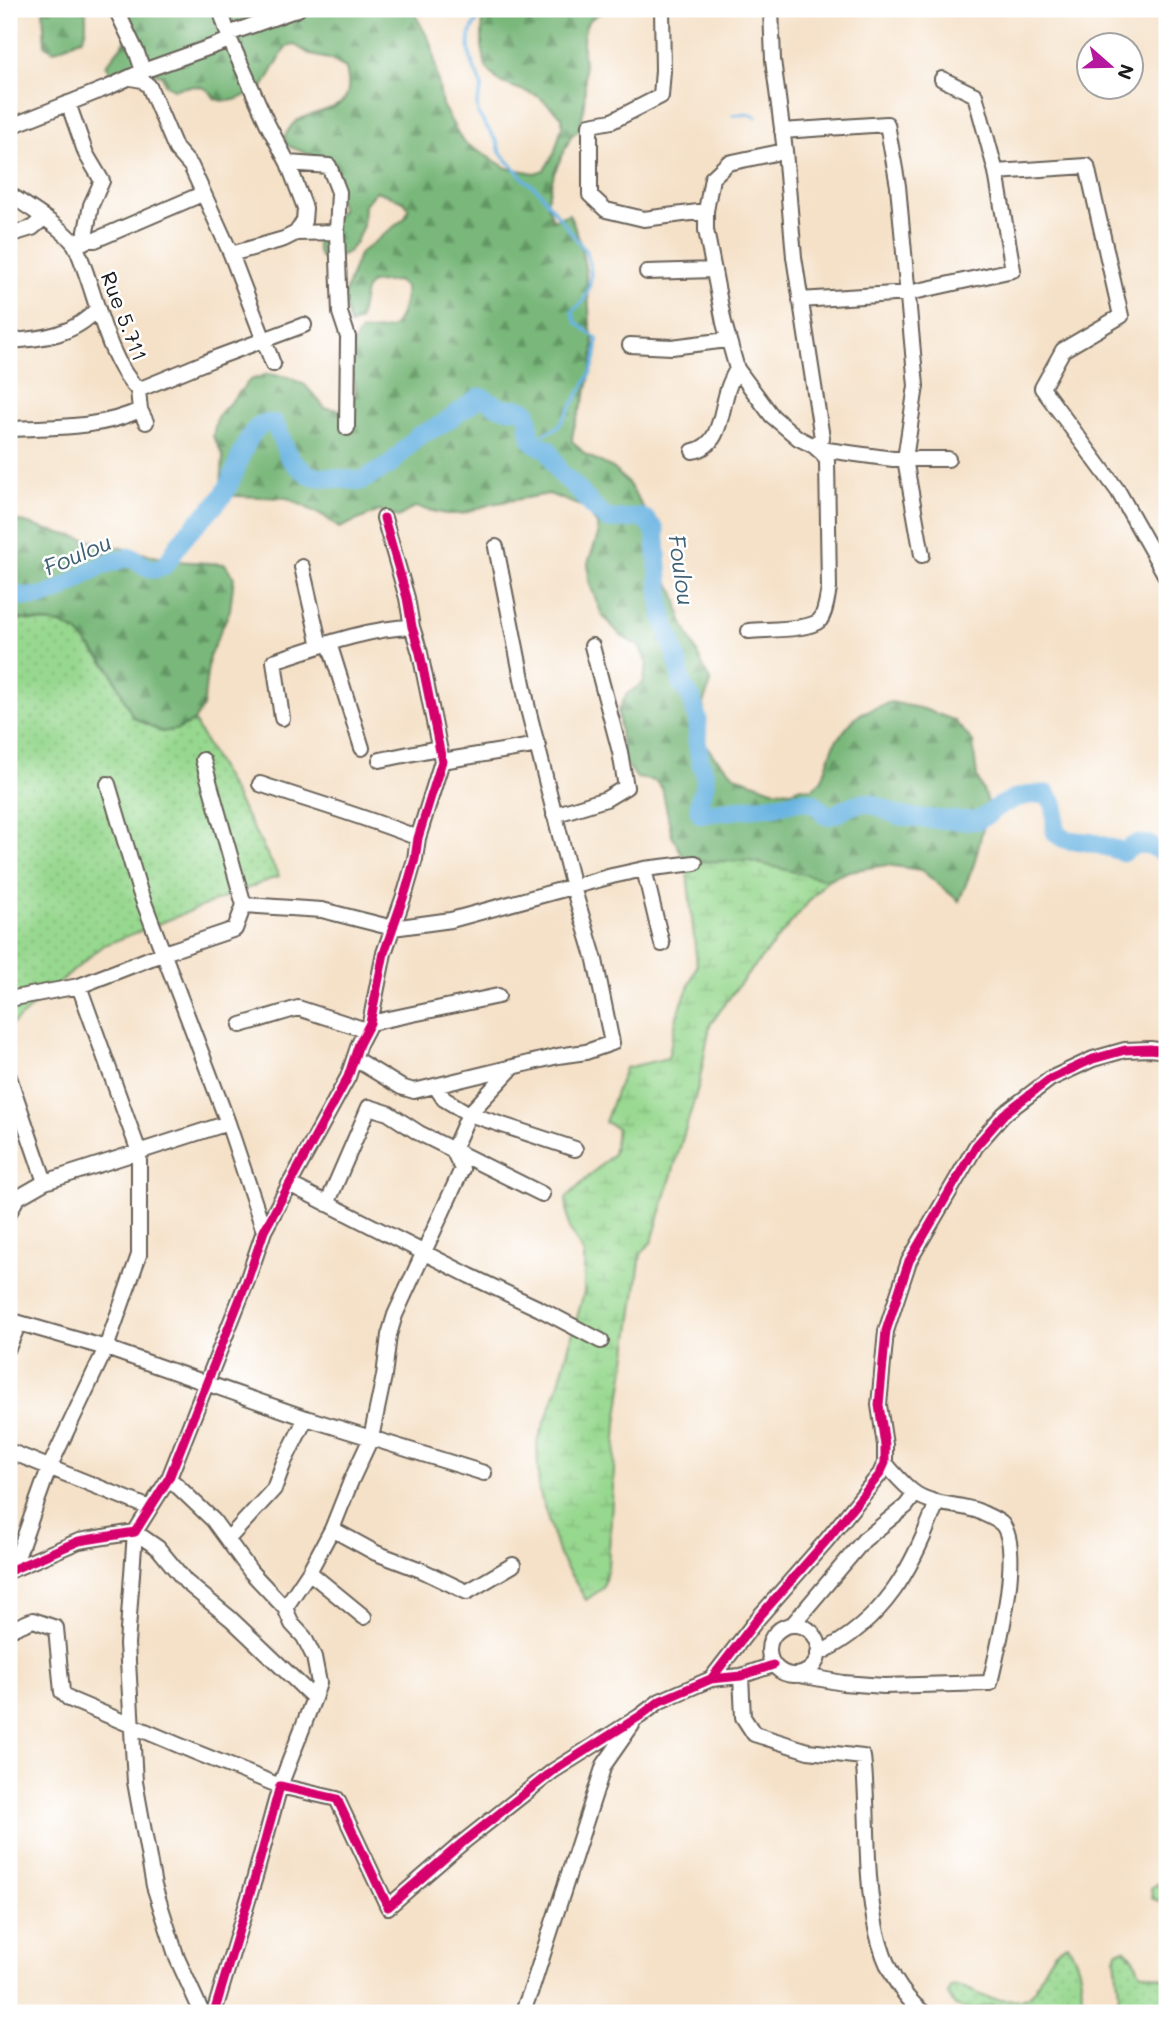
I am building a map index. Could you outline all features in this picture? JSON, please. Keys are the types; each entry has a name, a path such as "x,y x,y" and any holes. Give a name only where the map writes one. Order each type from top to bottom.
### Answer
{"street":[{"path":"116,9 137,52 137,74 149,86 176,149 191,166 231,254 273,364"},
{"path":"220,9 229,37 288,163 305,208 304,221 296,233"},
{"path":"9,127 298,9"},
{"path":"662,9 661,96 612,121 590,125 590,195 606,210 644,219 706,211"},
{"path":"771,9 773,60 785,151 794,257 822,438 814,446"},
{"path":"800,300 909,293 1013,270 996,172 975,95 942,79"},
{"path":"68,103 86,154 102,181 77,240 95,240 202,194"},
{"path":"782,131 887,124 898,186 916,386 905,458 922,555"},
{"path":"785,151 728,163 712,178 706,211 706,230 727,340 737,369 772,416 798,438 814,446 838,452 948,459"},
{"path":"288,163 329,166 339,192 337,232 340,313 348,337 347,428"},
{"path":"996,172 1087,166 1121,316 1063,350 1042,388 1118,491 1167,578"},
{"name":"Rue 5.711","path":"9,194 77,240 97,309 127,379 138,390 264,339 304,326"},
{"path":"9,235 32,228 44,218"},
{"path":"231,254 296,233 337,232"},
{"path":"647,272 714,270"},
{"path":"9,341 58,335 82,323 97,309"},
{"path":"630,345 672,347 727,340"},
{"path":"693,451 707,446 718,429 728,389 737,369"},
{"path":"9,429 91,425 143,416 138,390"},
{"path":"749,631 809,626 820,620 825,607 829,588 827,461 814,446"},
{"path":"202,2013 177,1958 154,1886 135,1782 127,1644 135,1532 169,1478 264,1231 348,1077 368,1026 384,953 412,869 440,755 420,653 384,518"},
{"path":"355,1059 401,1087 414,1091 558,1056 586,1052 612,1043 595,960 573,887 528,709 496,547"},
{"path":"302,567 325,645 362,748"},
{"path":"282,718 274,661 394,627 412,627"},
{"path":"554,815 606,799 626,787 620,752 592,646"},
{"path":"380,760 538,744"},
{"path":"9,999 79,986 235,929 244,905 203,760"},
{"path":"260,783 382,823 418,838"},
{"path":"108,784 140,892 228,1123 264,1231"},
{"path":"244,905 322,911 393,928 451,920 644,869 695,863"},
{"path":"644,869 662,944"},
{"path":"11,1570 49,1468 106,1348 139,1255 139,1152 79,986"},
{"path":"241,1025 298,1008 368,1026 498,996"},
{"path":"711,1679 758,1617 842,1522 880,1474 885,1463 879,1405 886,1331 909,1261 976,1146 1004,1114 1050,1079 1093,1059 1125,1050 1167,1051"},
{"path":"285,1608 309,1572 332,1529 371,1438 395,1315 462,1169 453,1150 469,1114 512,1068"},
{"path":"9,1077 45,1182"},
{"path":"436,1087 444,1099 469,1114 575,1149"},
{"path":"327,1204 369,1107 388,1113 419,1133 542,1194"},
{"path":"9,1213 17,1198 45,1182 228,1123"},
{"path":"289,1184 601,1341"},
{"path":"9,1346 14,1321 106,1348 306,1418 484,1473"},
{"path":"228,1539 274,1489 306,1418"},
{"path":"9,1451 150,1508"},
{"path":"800,1675 812,1667 818,1654 817,1643 812,1633 803,1627 792,1625 776,1632 771,1640 769,1657 781,1672 790,1675 884,1686 990,1683 1003,1627 1010,1572 1010,1542 1001,1524 979,1512 915,1494 885,1463"},
{"path":"169,1478 212,1520 251,1572 285,1608 292,1624 304,1637 314,1657 318,1683 280,1786 214,2013"},
{"path":"792,1625 864,1540 906,1506 915,1494"},
{"path":"818,1654 853,1634 885,1603 923,1542 937,1502"},
{"path":"332,1529 376,1553 421,1570 467,1592 513,1566"},
{"path":"11,1570 79,1541 135,1532 158,1548 186,1582 231,1619 314,1698"},
{"path":"309,1572 364,1617"},
{"path":"9,1630 33,1620 56,1629 62,1692 69,1699 280,1786 337,1799 388,1907 553,1771 660,1701 711,1679 741,1676 774,1665"},
{"path":"741,1676 743,1717 754,1734 808,1751 863,1757 873,1916 882,1951 891,1972 901,1990 914,2006 924,2013"},
{"path":"522,2013 604,1765 640,1716"}],"green space":[{"path":"43,9 86,9 83,38 54,51 45,46"},
{"path":"128,9 412,9 432,45 442,105 463,142 507,168 535,173 544,170 554,154 562,117 538,96 499,82 486,67 482,47 482,9 605,9 588,22 585,29 585,93 582,119 579,130 571,136 554,173 547,202 553,220 569,214 575,227 585,268 594,343 587,389 572,441 586,455 613,468 628,483 651,520 656,535 652,554 675,594 682,621 711,683 704,701 702,740 714,756 736,776 775,790 792,791 801,787 812,789 822,779 835,742 853,720 862,713 891,702 924,709 954,720 973,742 977,777 989,804 974,864 959,901 921,870 887,865 849,871 827,880 749,861 686,862 672,836 662,788 655,781 637,778 623,760 618,711 627,694 643,683 647,664 639,646 622,637 602,615 589,582 588,563 598,535 597,525 586,508 549,494 491,504 462,514 446,514 415,507 398,517 379,511 339,528 324,516 287,498 213,495 221,487 223,456 213,436 217,417 250,380 268,374 288,377 305,385 325,408 344,410 351,402 356,389 350,365 354,343 361,331 388,330 396,324 404,304 405,287 397,281 371,283 365,291 359,321 350,325 343,298 359,254 405,218 409,209 404,201 376,191 364,205 363,226 355,244 348,252 331,261 321,258 318,237 342,210 324,160 288,146 284,137 298,120 329,109 344,100 348,83 346,68 329,59 311,55 295,45 286,47 261,91 251,91 239,99 229,101 215,99 202,87 173,89 165,84 162,75 143,71 112,73 106,65 135,29"},
{"path":"9,518 174,561 225,564 234,577 230,610 209,657 203,707 194,721 179,729 162,732 133,717 110,669 77,632 61,624 9,618"},
{"path":"9,618 61,624 77,632 110,669 133,717 162,732 179,729 194,721 279,876 102,946 9,1027"},
{"path":"749,861 827,880 738,986 710,1025 699,1084 652,1241 641,1254 617,1423 608,1566 603,1588 586,1600 559,1555 539,1490 537,1444 558,1386 584,1292 584,1254 569,1229 566,1198 613,1154 617,1128 605,1122 625,1068 668,1058 677,1016 697,965 686,862"},
{"path":"1159,1883 1167,1883 1167,1905 1152,1898 1151,1888"},
{"path":"1068,1944 1081,1977 1080,2013 1026,2013 1006,2005 970,2010 955,2006 948,1994 950,1987 955,1986 989,1998 1024,1998 1035,1988 1052,1956"},
{"path":"1124,1949 1134,1958 1140,1972 1167,1979 1167,2013 1116,2013 1119,1993 1115,1958 1117,1951"}],"waterway":[{"path":"487,9 473,27 469,43 471,58 482,87 477,103 478,114 497,142 500,152 524,179 538,190 585,250 590,269 587,294 572,312 576,322 597,339 593,366 563,419 556,428 545,433 540,447"},
{"path":"733,115 749,114 756,117"},
{"name":"Foulou","path":"9,593 34,597 45,595 64,588 99,567 131,557 149,568 163,566 182,540 224,494 246,445 255,430 262,425 275,424 289,457 311,476 361,481 390,465 418,436 441,425 480,397 500,407 527,412 532,439 548,449 560,473 607,519 639,517 645,519 655,530 662,612 679,666 682,685 691,697 698,720 697,741 705,774 705,786 700,798 701,814 802,801 815,804 827,816 856,804 867,803 902,816 973,820 1026,795 1047,794 1055,806 1055,832 1063,838 1124,852 1136,844 1149,845 1167,855"}],"cycle path":[{"path":"9,1571 79,1541 135,1532 169,1478 264,1231 348,1077 359,1044 370,1023 384,953 406,890 418,838 442,761 407,598 384,518"},
{"path":"711,1679 759,1617 880,1474 885,1463 879,1405 886,1331 909,1261 976,1146 1004,1114 1050,1079 1093,1059 1125,1050 1167,1051"},
{"path":"214,2013 280,1786 337,1799 388,1907 462,1843 553,1771 660,1701 711,1679 741,1676 773,1665"}]}
